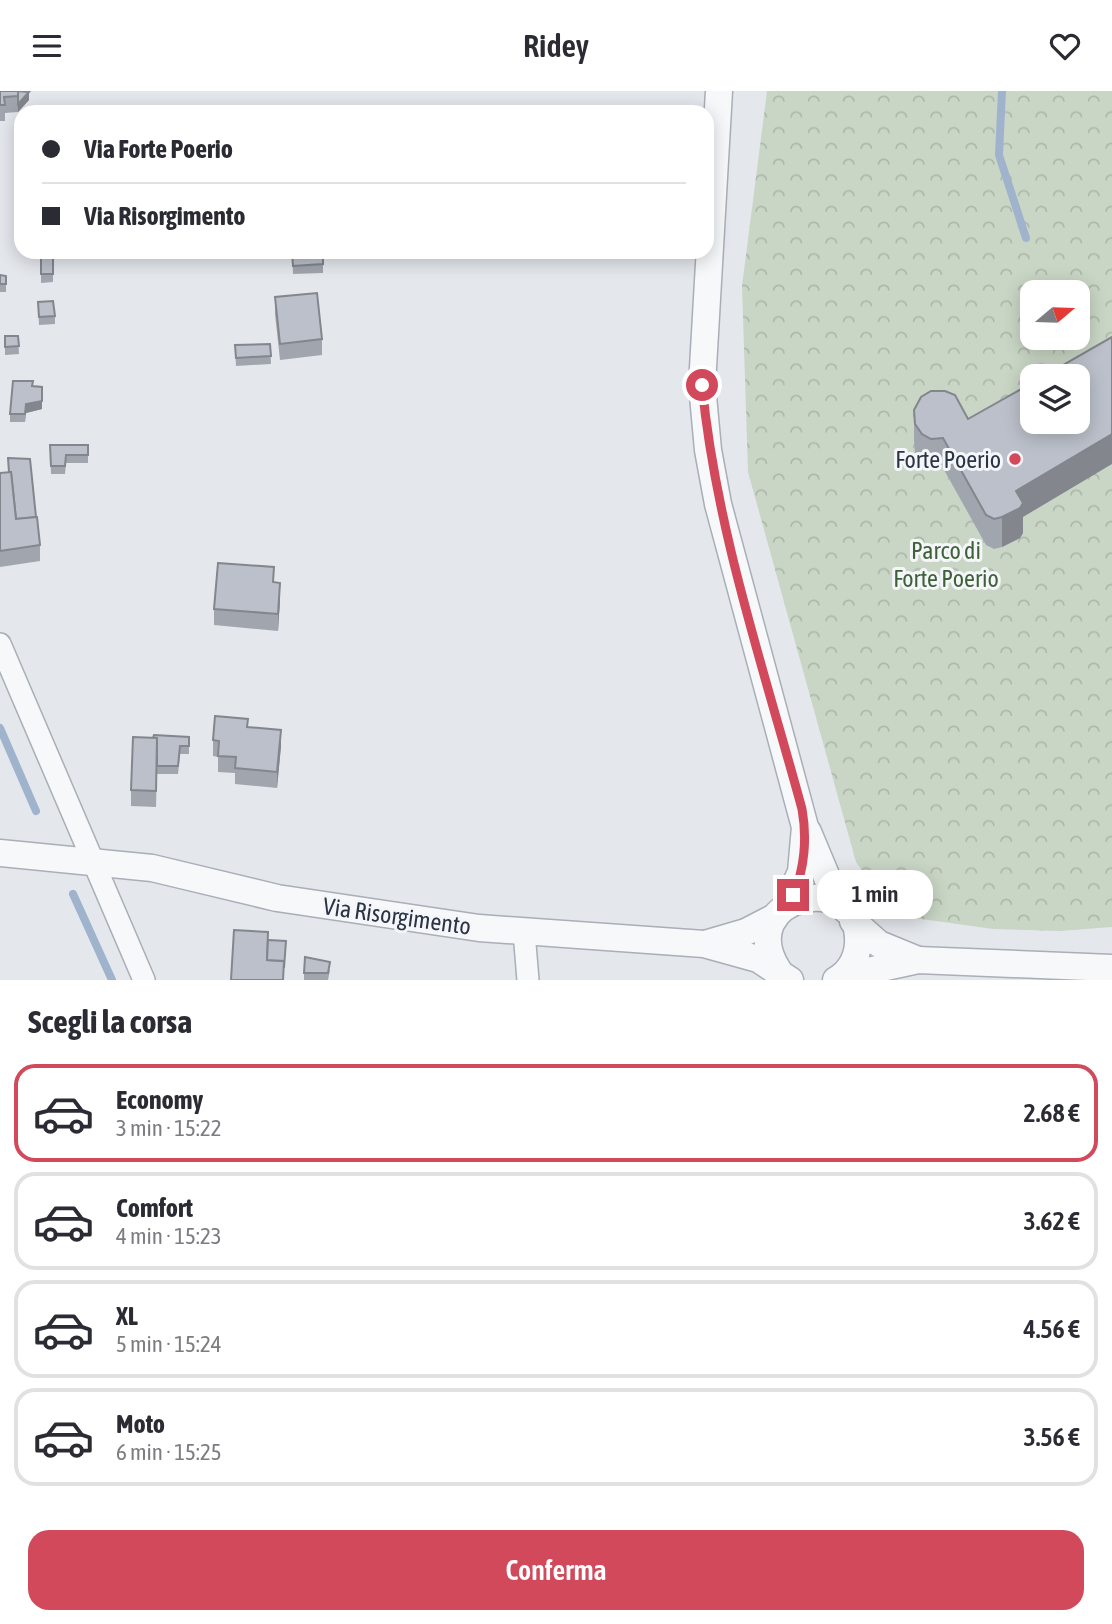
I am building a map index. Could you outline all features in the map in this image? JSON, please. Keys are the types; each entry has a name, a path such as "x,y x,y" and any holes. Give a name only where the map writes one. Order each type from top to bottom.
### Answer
{"street":[{"path":"714,177 719,91"},
{"path":"709,259 702,385 708,450 718,504 805,827"},
{"path":"0,644 144,980"},
{"name":"Via Risorgimento","path":"784,975 768,944 781,911 802,872 805,827"},
{"name":"Via Risorgimento","path":"805,827 831,887 850,916 857,933 855,957 839,979"},
{"name":"Via Risorgimento","path":"0,853 152,868 277,898 479,928 704,944 758,959 784,975"},
{"name":"Via Risorgimento","path":"704,944 746,932 807,897 818,897 838,904 879,944 918,960"},
{"path":"524,932 528,980"},
{"name":"Via Risorgimento","path":"839,979 918,960 1112,968"}],"green space":[{"name":"Parco di Forte Poerio","path":"767,91 1112,91 1112,927 1060,931 993,929 907,917 887,907 856,862 748,472 742,286"}],"building":[{"path":"0,91 18,91 18,96 4,97 5,105 0,105"},
{"path":"18,91 29,92 18,104"},
{"path":"41,259 53,259 53,274 41,274"},
{"path":"292,259 323,259 323,264 293,266"},
{"path":"0,275 6,276 6,284 0,284"},
{"path":"317,293 322,339 280,344 275,297"},
{"path":"53,301 55,316 39,317 38,302"},
{"path":"5,336 18,336 19,346 5,347"},
{"path":"1112,337 1112,434 1016,491 1023,503 1020,508 994,519 986,515 943,438 931,439 922,434 915,424 914,410 921,397 931,391 945,391 955,395 968,419 1020,390 1020,434 1090,434 1090,364 1065,364"},
{"path":"270,344 271,356 236,358 235,345"},
{"path":"13,381 33,381 32,386 42,387 42,401 26,404 25,414 10,414"},
{"path":"50,445 88,445 88,455 66,455 65,466 51,466"},
{"path":"8,458 30,459 36,517 16,519"},
{"path":"11,472 16,519 37,517 40,545 0,551 0,473"},
{"path":"218,563 274,567 273,582 280,583 278,614 214,609"},
{"path":"215,716 248,719 247,727 281,730 277,772 235,768 236,757 218,756 219,741 213,740"},
{"path":"154,735 189,737 189,746 180,746 178,766 157,766 157,738 153,738"},
{"path":"133,737 157,738 156,791 131,790"},
{"path":"234,930 268,932 267,960 284,961 283,980 231,980"},
{"path":"268,940 286,941 284,968 284,961 267,960"},
{"path":"305,957 330,962 328,973 304,973"}],"waterway":[{"path":"1002,91 999,155 1026,238"},
{"path":"0,728 36,811"},
{"path":"73,894 112,980"}],"place":[{"name":"Forte Poerio","path":"1015,459"}],"route":[{"path":"702,385 708,450 718,504 802,809 805,827 802,872 793,895"}]}
